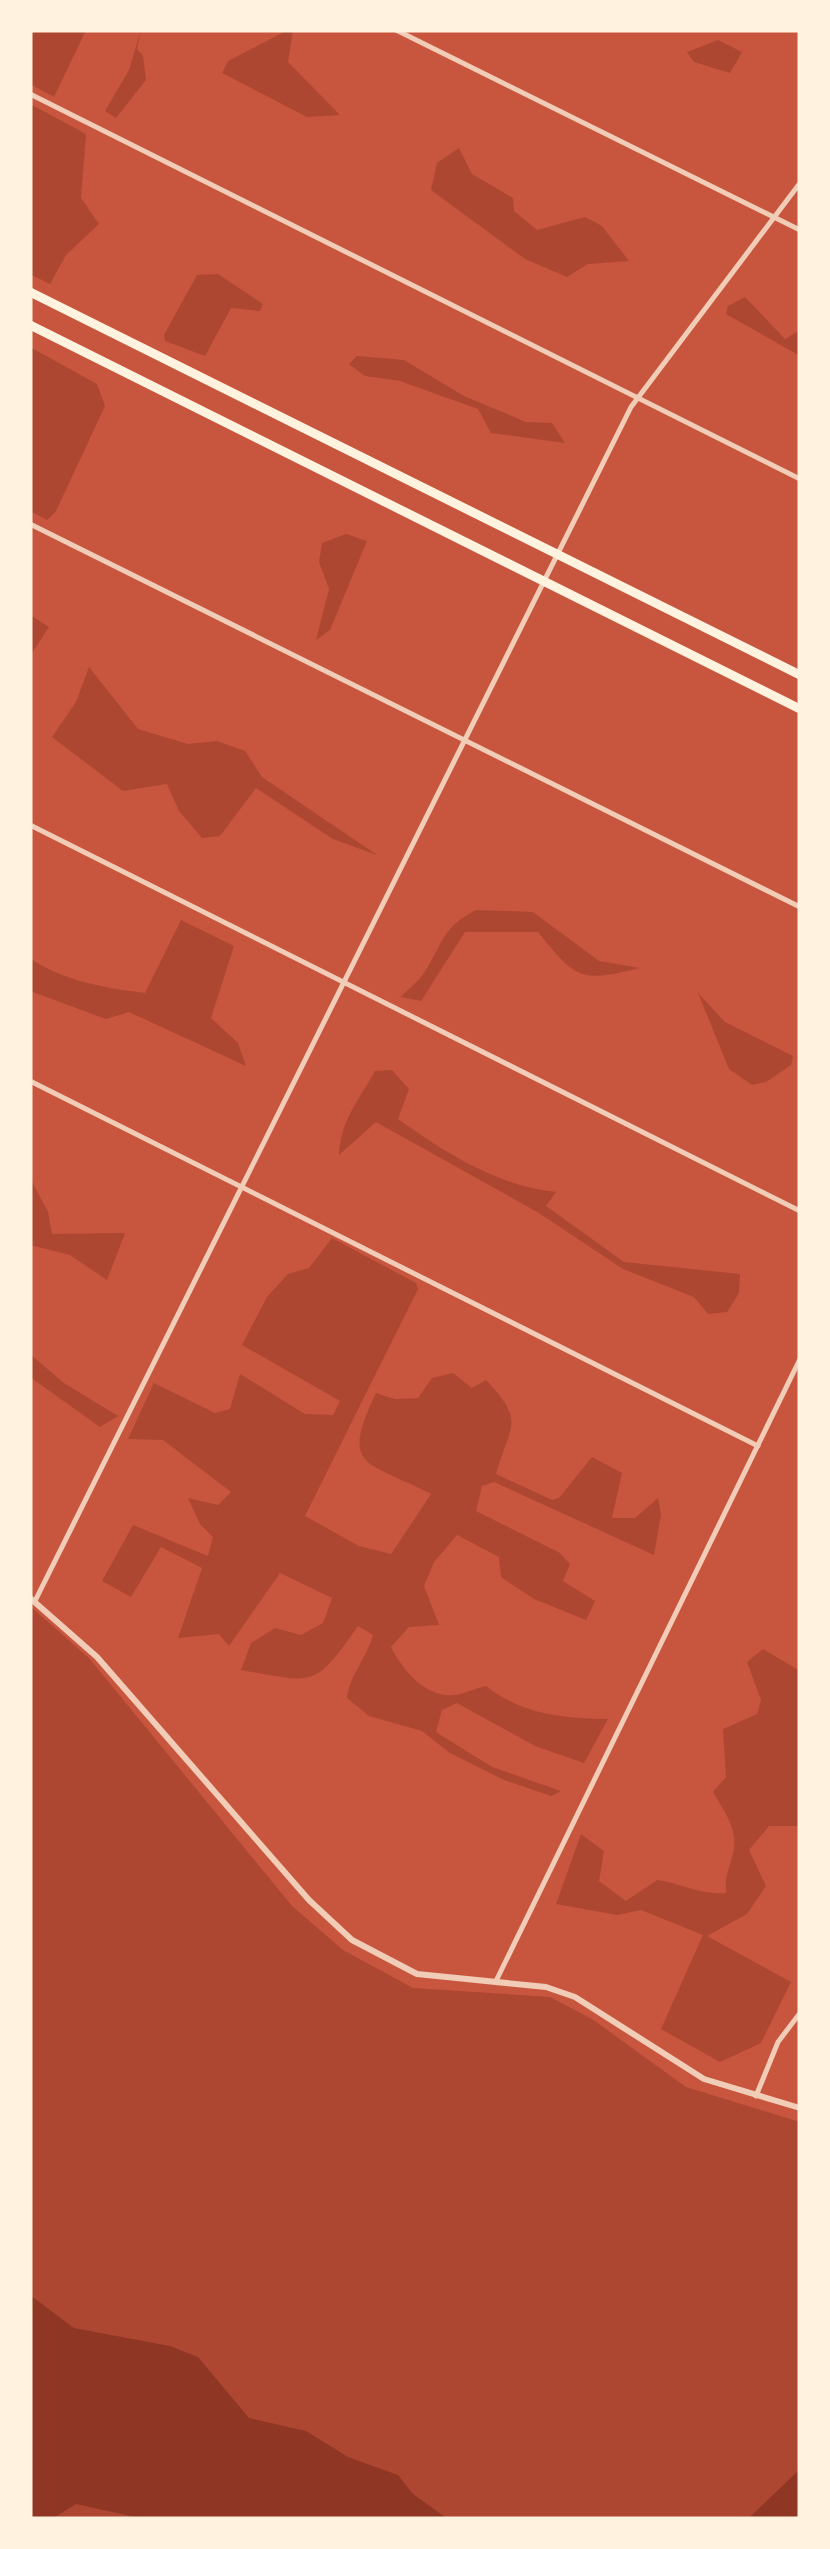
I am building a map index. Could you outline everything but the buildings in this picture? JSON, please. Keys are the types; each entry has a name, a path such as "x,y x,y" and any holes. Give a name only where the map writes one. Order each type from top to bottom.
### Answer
{"highway":[{"path":"30,292 800,675"},
{"path":"30,325 800,709"}],"street":[{"path":"396,30 800,230"},
{"path":"30,94 800,479"},
{"path":"800,184 637,396 461,740 33,1600 131,1693 309,1900 352,1940 417,1974 546,1987 575,1996 704,2079 800,2108"},
{"path":"30,524 800,907"},
{"path":"30,825 800,1211"},
{"path":"30,1080 758,1446"},
{"path":"494,1984 800,1360"},
{"path":"756,2096 778,2042 800,2013"}],"shaded area":[{"path":"30,30 86,30 54,97 30,84"},
{"path":"141,30 137,49 143,56 146,80 116,118 105,111 129,70"},
{"path":"293,30 288,62 340,115 307,117 222,73 228,61"},
{"path":"718,40 742,52 730,73 694,62 687,52"},
{"path":"30,104 86,134 81,198 99,224 66,255 50,284 30,274"},
{"path":"459,148 472,174 513,198 514,211 537,230 585,217 602,226 629,261 588,264 567,277 525,259 431,190 437,163"},
{"path":"218,274 263,304 260,311 231,308 205,356 165,341 164,335 197,275"},
{"path":"745,297 785,339 800,330 800,356 726,314 728,306"},
{"path":"30,347 97,384 105,406 56,511 47,520 30,511"},
{"path":"357,356 404,360 464,396 526,422 552,423 565,443 491,433 478,409 400,381 365,376 349,364"},
{"path":"346,534 367,541 330,630 316,640 329,589 319,562 322,543"},
{"path":"30,615 49,627 30,656"},
{"path":"89,667 138,729 188,744 217,741 245,751 262,777 377,855 333,839 256,788 220,836 202,838 179,811 167,784 123,791 52,737 76,702"},
{"path":"476,910 533,912 599,961 640,968 591,976 571,968 538,932 465,932 421,1001 401,997 422,976 449,930"},
{"path":"181,920 234,946 211,1018 238,1043 246,1066 129,1012 106,1019 30,991 30,958 70,978 145,993"},
{"path":"698,993 725,1022 793,1056 791,1065 766,1082 752,1085 729,1069"},
{"path":"392,1070 409,1089 398,1119 492,1175 556,1192 546,1206 624,1262 740,1274 739,1293 727,1312 708,1314 694,1297 623,1269 539,1213 376,1122 339,1155 347,1121 375,1071"},
{"path":"30,1178 48,1212 52,1234 125,1233 107,1280 70,1255 30,1245"},
{"path":"332,1238 416,1283 418,1289 305,1516 359,1546 391,1554 431,1494 366,1460 360,1450 365,1418 376,1393 395,1399 418,1398 432,1378 453,1373 472,1388 486,1380 510,1415 510,1434 496,1474 552,1500 559,1498 592,1457 622,1473 612,1518 635,1518 658,1498 661,1515 654,1555 494,1482 482,1486 476,1511 560,1553 570,1564 563,1581 595,1601 586,1620 534,1599 501,1577 499,1557 457,1535 434,1562 424,1586 439,1625 409,1627 391,1647 408,1673 433,1692 454,1695 486,1686 529,1709 575,1718 608,1719 584,1763 535,1746 457,1703 442,1710 436,1732 492,1767 561,1791 551,1796 504,1780 450,1753 422,1731 369,1716 347,1698 373,1635 358,1626 332,1661 311,1676 284,1677 241,1670 251,1643 275,1628 301,1635 323,1623 332,1598 280,1573 229,1646 219,1634 178,1638 202,1568 161,1547 131,1597 102,1581 133,1525 208,1556 213,1537 200,1524 188,1498 218,1505 231,1492 163,1440 128,1439 154,1383 215,1413 230,1409 240,1374 305,1414 333,1415 340,1401 242,1345 267,1297 288,1274 309,1268"},
{"path":"30,1354 64,1383 118,1416 100,1427 30,1377"},
{"path":"30,1606 89,1658 292,1906 343,1950 413,1988 550,1997 592,2019 686,2087 800,2122 800,2519 30,2519"},
{"path":"763,1649 800,1671 800,1826 769,1826 749,1850 766,1886 747,1914 707,1936 791,1982 761,2043 720,2062 661,2029 703,1935 641,1910 617,1915 556,1904 581,1834 604,1851 599,1881 626,1901 657,1880 726,1893 734,1836 713,1792 726,1777 723,1729 757,1714 761,1700 747,1662"},
{"path":"30,2295 74,2328 170,2346 198,2357 249,2418 306,2431 348,2457 398,2475 413,2494 448,2519 144,2519 76,2504 52,2519 30,2519"},
{"path":"800,2469 800,2519 748,2519"}]}
